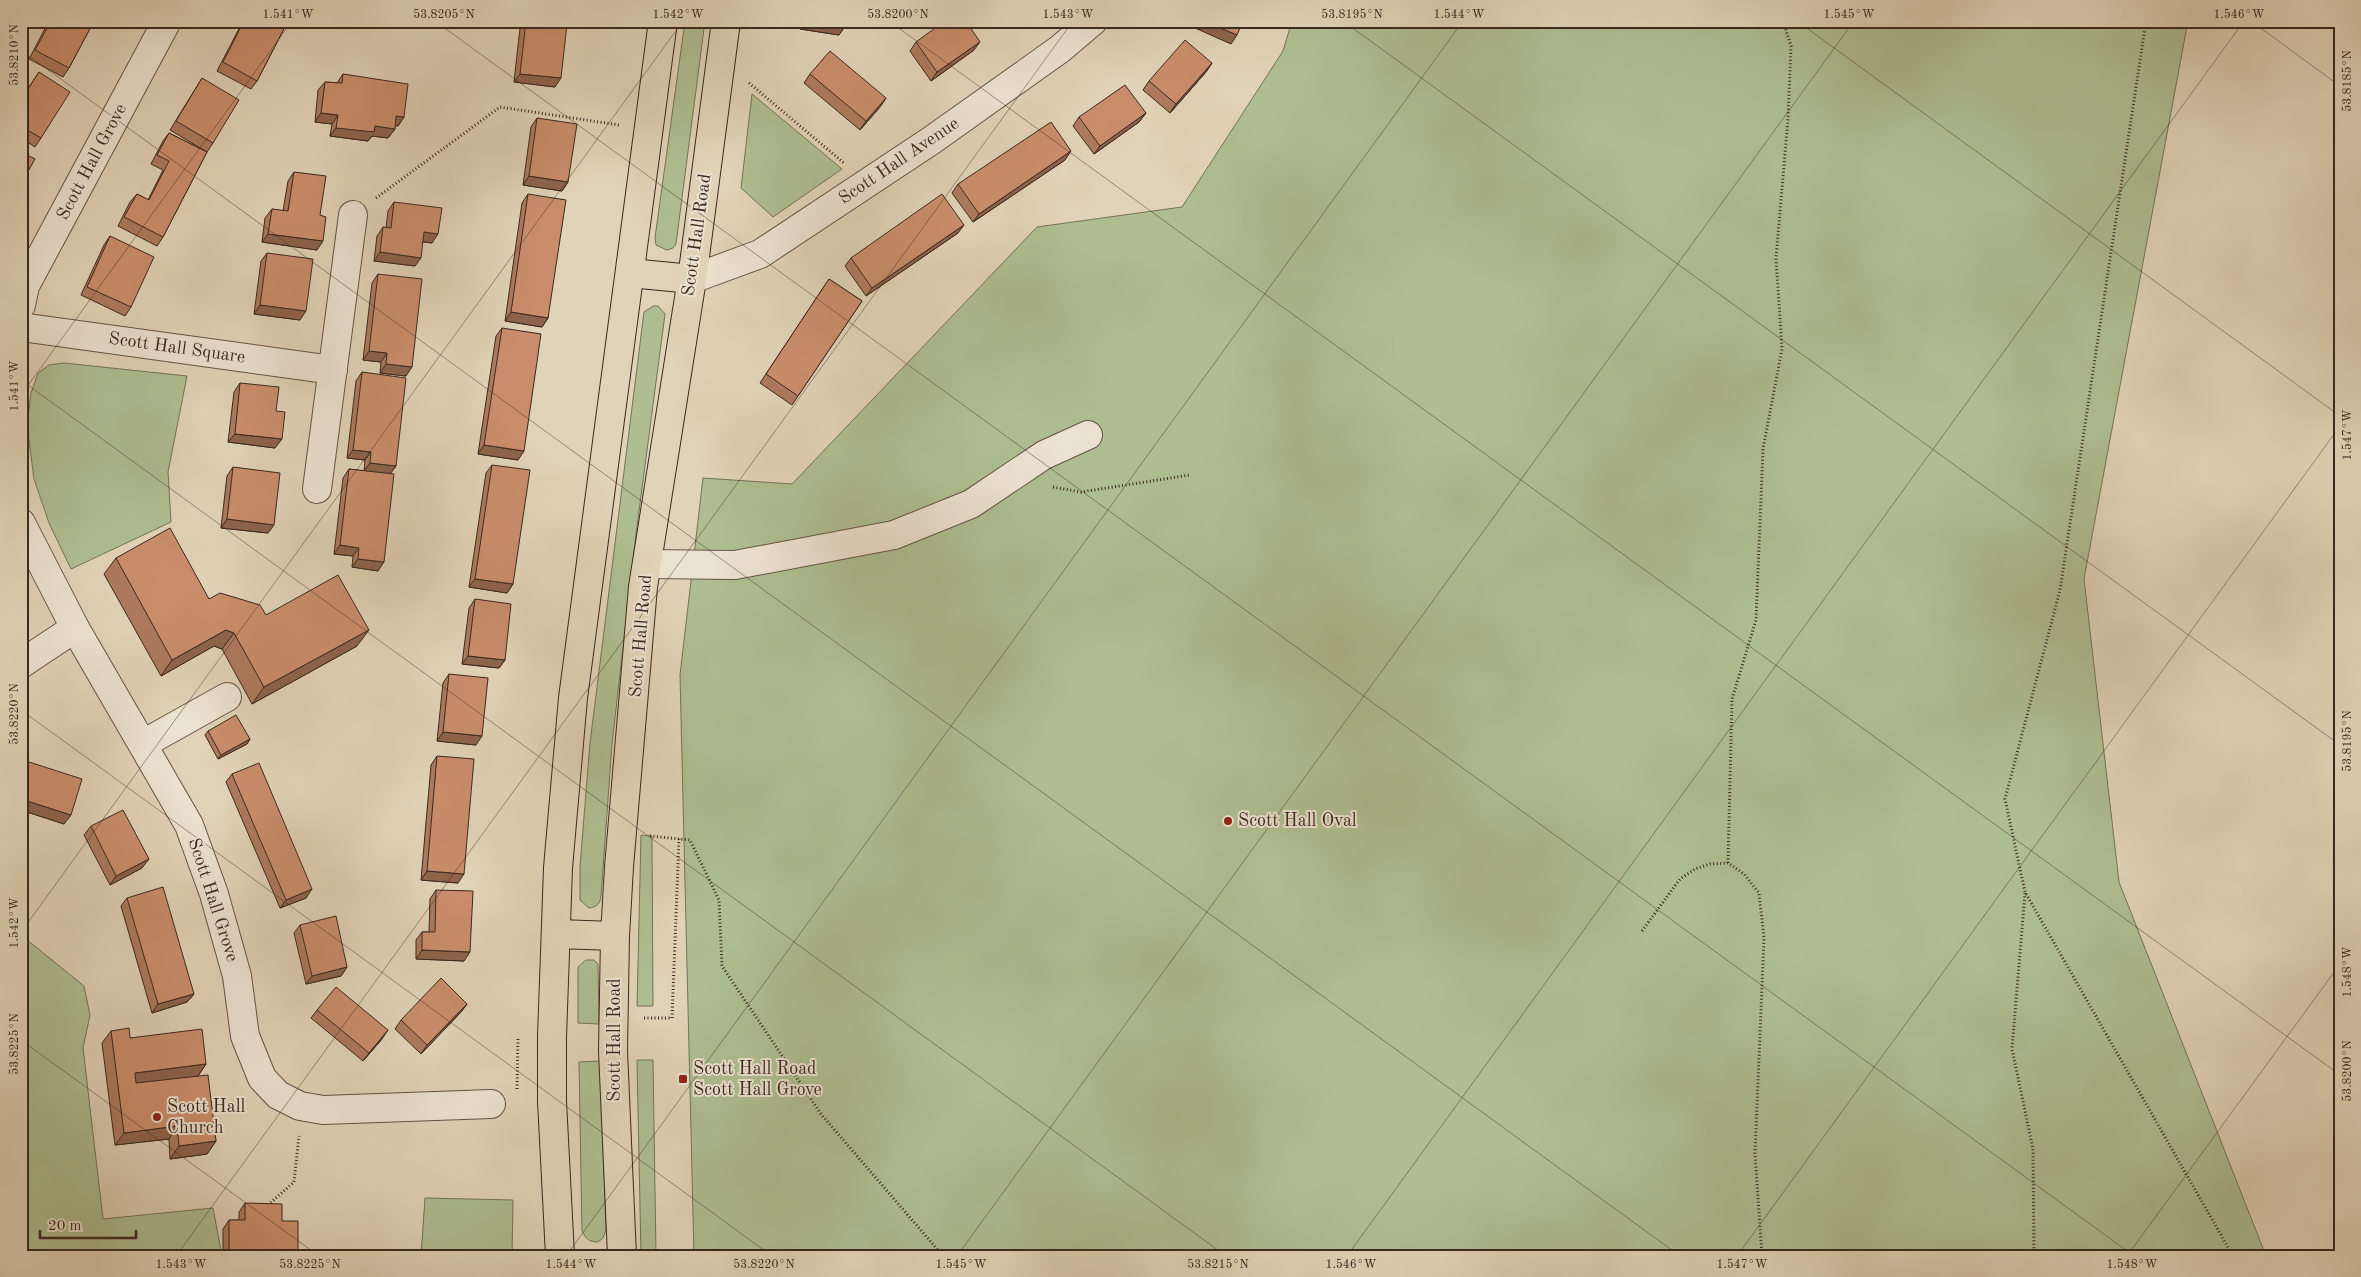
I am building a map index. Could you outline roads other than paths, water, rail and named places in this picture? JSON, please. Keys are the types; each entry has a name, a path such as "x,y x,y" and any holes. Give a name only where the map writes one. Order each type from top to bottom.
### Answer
{"highway":[{"path":"560,1256 552,1101 552,1037 558,868 573,698 663,21"},
{"name":"Scott Hall Road","path":"622,1256 614,1051 615,936 622,835 643,587 692,279 726,21"},
{"path":"630,273 692,279"},
{"path":"557,934 615,936"}],"street":[{"name":"Scott Hall Grove","path":"21,305 25,286 167,21"},
{"name":"Scott Hall Avenue","path":"692,279 760,254 1052,55 1093,21"},
{"path":"317,489 353,214"},
{"name":"Scott Hall Square","path":"21,327 333,370"},
{"path":"647,564 735,565 894,535 971,504 1044,455 1088,435"},
{"name":"Scott Hall Grove","path":"21,523 75,628 189,825 214,894 237,976 245,1036 251,1056 262,1078 278,1095 300,1106 323,1110 491,1104"},
{"path":"21,664 75,628"},
{"path":"143,744 227,697"}],"place":[{"name":"Scott Hall Oval","path":"1228,821"},
{"name":"Scott Hall Road Scott Hall Grove","path":"683,1079"},
{"name":"Scott Hall Church","path":"157,1117"}]}
